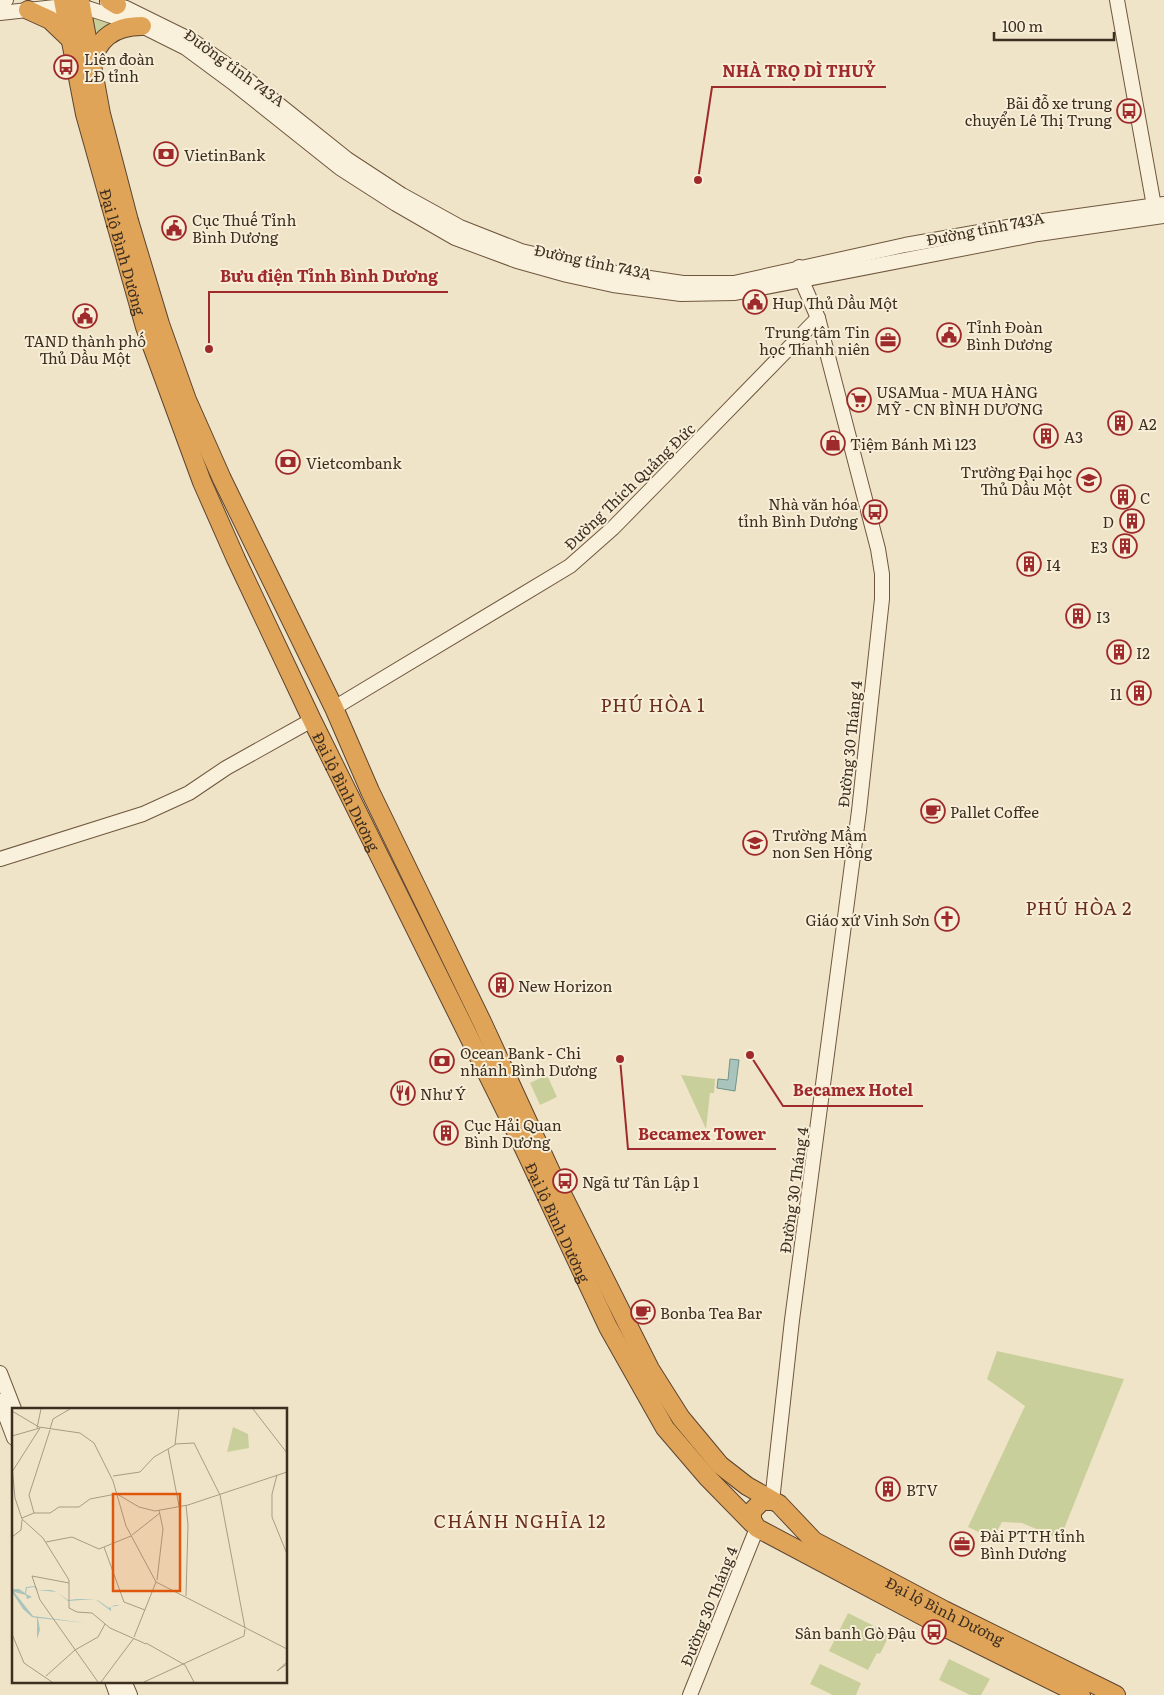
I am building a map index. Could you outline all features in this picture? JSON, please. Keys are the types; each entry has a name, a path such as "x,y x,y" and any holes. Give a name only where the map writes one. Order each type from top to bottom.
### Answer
{"highway":[{"name":"Đại lộ Bình Dương","path":"72,3 71,40 85,114 113,220 163,359 202,482 312,720 532,1149 650,1369 681,1418 720,1465 747,1486 777,1505 814,1541 1116,1695"},
{"name":"Đại lộ Bình Dương","path":"72,3 92,66 102,114 163,359 187,400 222,479 334,708 370,791 483,1024 532,1149 608,1327 665,1428 708,1477 758,1528 936,1623 1081,1695"},
{"path":"28,10 50,20 71,40"},
{"path":"92,66 97,48 108,34 120,29 142,26"},
{"path":"312,720 334,708"},
{"path":"762,1501 777,1505 782,1525 774,1531 758,1528 752,1515 755,1506 762,1501"}],"main road":[{"path":"0,1 6,0"},
{"path":"1116,0 1161,208"},
{"name":"Đường tỉnh 743A","path":"109,2 193,41 340,168 396,204 455,238 516,261 567,275 681,294 735,293 801,274 1038,234 1161,208"},
{"path":"0,13 72,3"},
{"name":"Đường tỉnh 743A","path":"72,3 142,26 186,48 235,77"},
{"name":"Đường 30 Tháng 4","path":"777,1505 792,1320 858,811 882,598 882,574 878,549 818,318 801,274"},
{"name":"Đường Thích Quảng Đức","path":"334,708 570,566 633,507 818,318"},
{"path":"0,859 142,814 189,792 226,768 312,720"},
{"path":"0,1373 12,1429"},
{"name":"Đường 30 Tháng 4","path":"690,1695 758,1528"},
{"path":"112,1682 117,1695"},
{"path":"124,1682 130,1695"}],"green space":[{"path":"87,16 113,23 93,40"},
{"path":"547,1075 557,1097 540,1105 530,1083"},
{"path":"681,1075 715,1079 714,1093 710,1093 706,1129"},
{"path":"997,1351 1124,1379 1060,1539 1022,1523 1002,1522 993,1539 968,1527 1025,1406 987,1379"},
{"path":"848,1613 890,1634 880,1654 877,1653 868,1670 829,1651"},
{"path":"949,1659 990,1679 981,1695 970,1695 939,1680"},
{"path":"820,1664 861,1683 856,1695 833,1695 810,1684"}],"water":[{"path":"730,1059 739,1060 735,1091 717,1088 718,1079 728,1080"}],"place":[{"name":"Liên đoàn LĐ tỉnh","path":"66,67"},
{"name":"Bãi đỗ xe trung chuyển Lê Thị Trung","path":"1129,111"},
{"name":"VietinBank","path":"166,154"},
{"name":"NHÀ TRỌ DÌ THUỶ","path":"698,180"},
{"name":"Cục Thuế Tỉnh Bình Dương","path":"174,228"},
{"name":"Hup Thủ Dầu Một","path":"755,302"},
{"name":"TAND thành phố Thủ Dầu Một","path":"85,316"},
{"name":"Tỉnh Đoàn Bình Dương","path":"949,335"},
{"name":"Trung tâm Tin học Thanh niên","path":"888,340"},
{"name":"Bưu điện Tỉnh Bình Dương","path":"209,349"},
{"name":"USAMua - MUA HÀNG MỸ - CN BÌNH DƯƠNG","path":"859,400"},
{"name":"A2","path":"1120,423"},
{"name":"A3","path":"1046,436"},
{"name":"Tiệm Bánh Mì 123","path":"833,443"},
{"name":"Vietcombank","path":"288,462"},
{"name":"Trường Đại học Thủ Dầu Một","path":"1089,480"},
{"name":"C","path":"1123,497"},
{"name":"Nhà văn hóa tỉnh Bình Dương","path":"875,512"},
{"name":"D","path":"1132,521"},
{"name":"E3","path":"1125,546"},
{"name":"I4","path":"1029,564"},
{"name":"I3","path":"1078,616"},
{"name":"I2","path":"1119,652"},
{"name":"I1","path":"1139,693"},
{"name":"Pallet Coffee","path":"933,811"},
{"name":"Trường Mầm non Sen Hồng","path":"755,843"},
{"name":"Giáo xứ Vinh Sơn","path":"947,919"},
{"name":"New Horizon","path":"501,985"},
{"name":"Becamex Hotel","path":"750,1055"},
{"name":"Becamex Tower","path":"620,1059"},
{"name":"Ocean Bank - Chi nhánh Bình Dương","path":"442,1061"},
{"name":"Như Ý","path":"403,1093"},
{"name":"Cục Hải Quan Bình Dương","path":"446,1133"},
{"name":"Ngã tư Tân Lập 1","path":"565,1181"},
{"name":"Bonba Tea Bar","path":"643,1312"},
{"name":"BTV","path":"888,1489"},
{"name":"Đài PTTH tỉnh Bình Dương","path":"962,1544"},
{"name":"Sân banh Gò Đậu","path":"934,1632"}],"district":[{"name":"PHÚ HÒA 1","path":"653,704"},
{"name":"PHÚ HÒA 2","path":"1079,907"},
{"name":"CHÁNH NGHĨA 12","path":"520,1520"}]}
